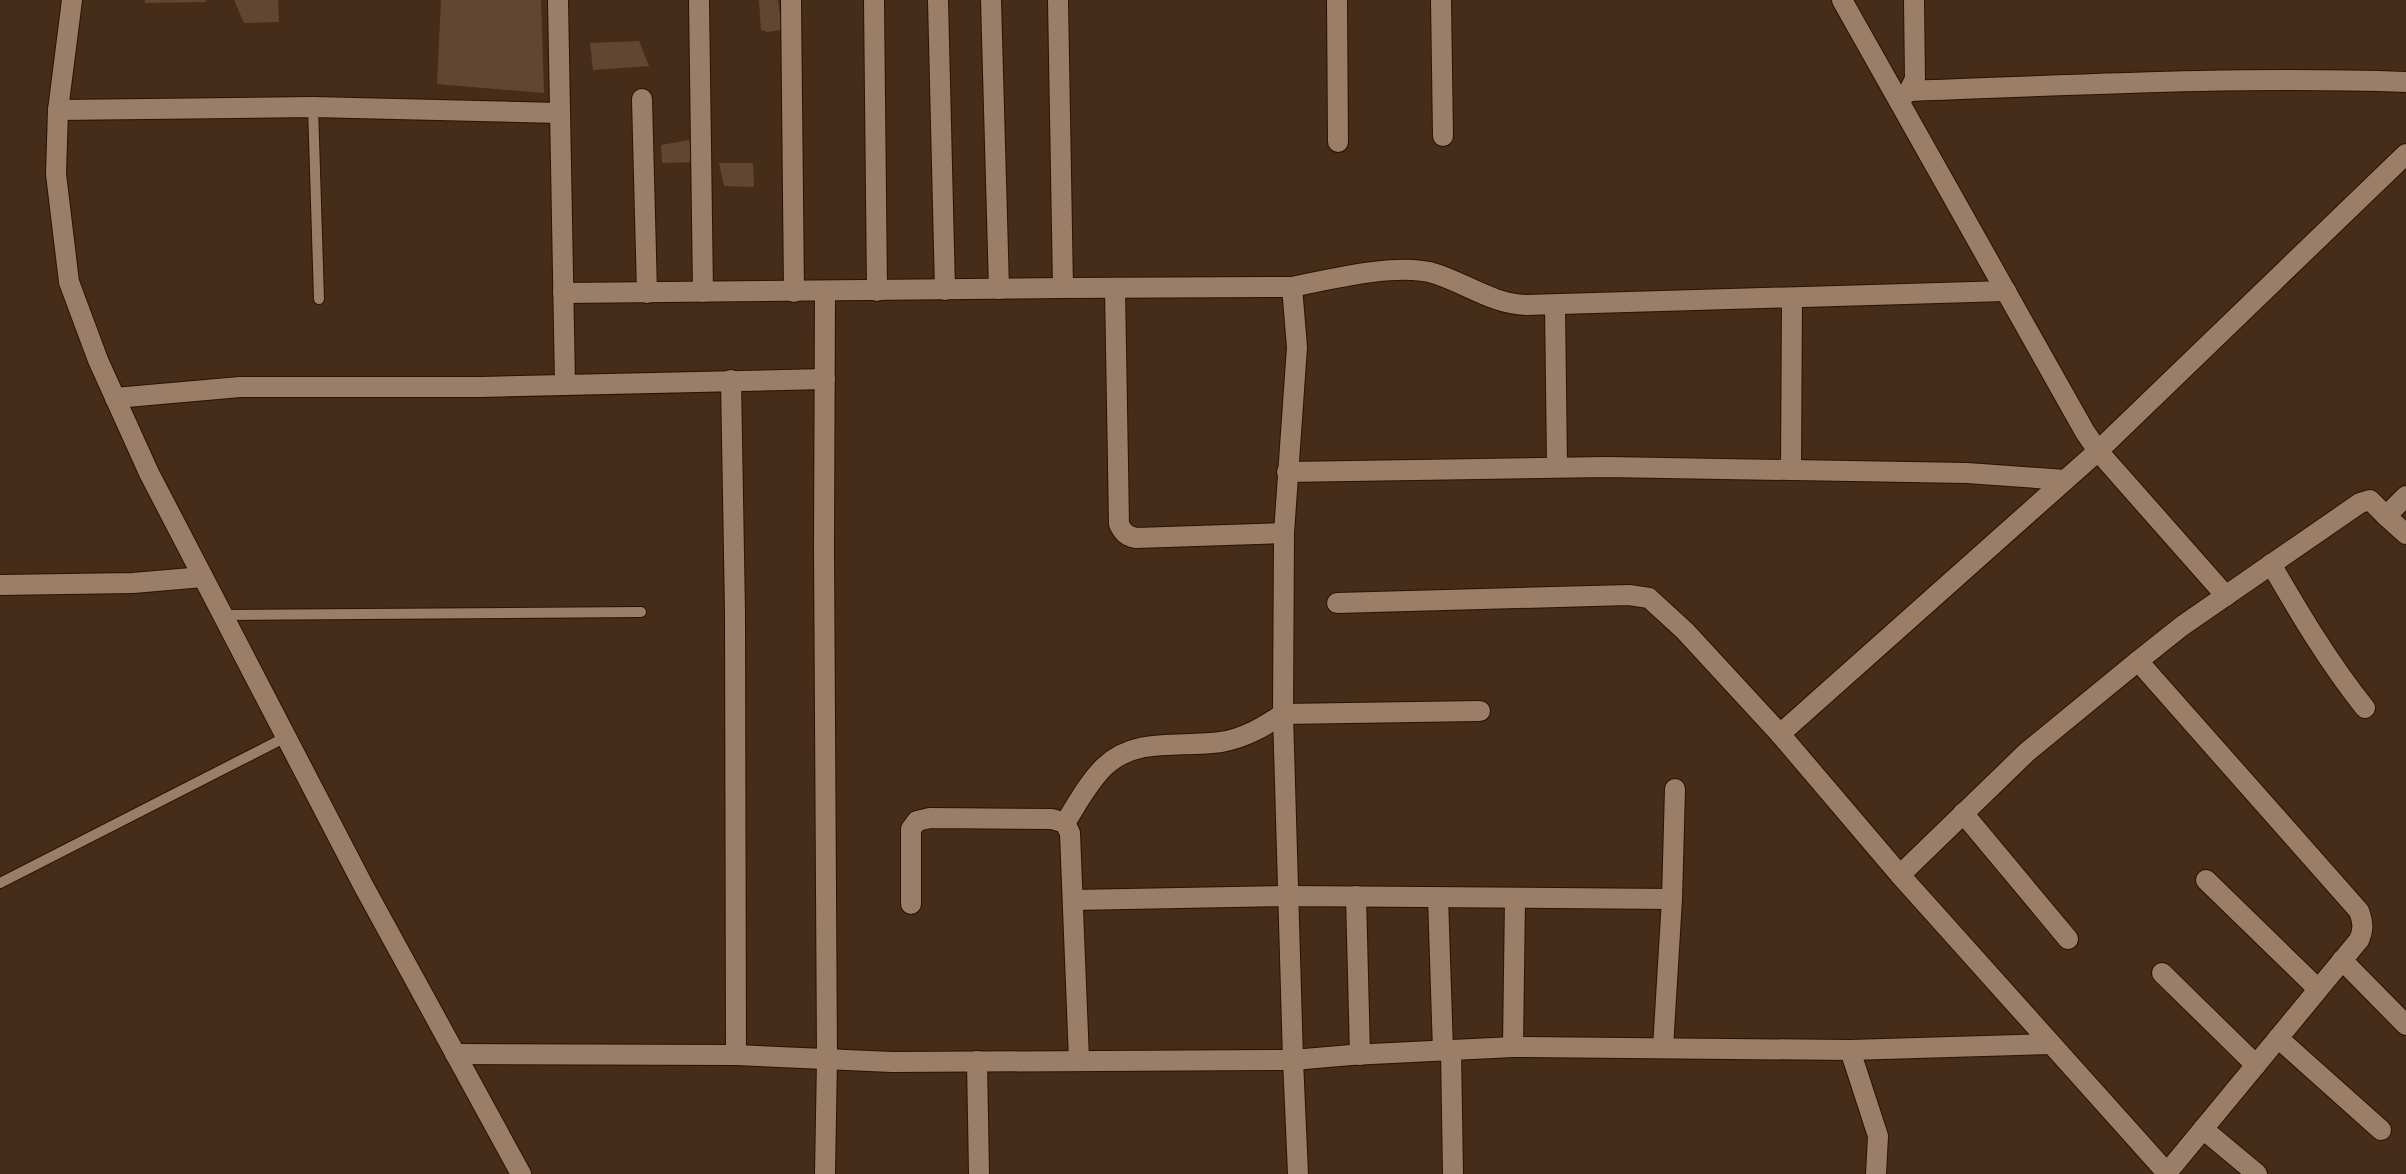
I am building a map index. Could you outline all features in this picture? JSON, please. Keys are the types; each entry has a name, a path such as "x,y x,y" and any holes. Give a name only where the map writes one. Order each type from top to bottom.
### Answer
{"street":[{"path":"72,0 58,110 56,174 69,282 98,360 149,474 203,578 363,885 521,1174"},
{"path":"558,0 565,384"},
{"path":"700,0 703,292"},
{"path":"791,0 794,292"},
{"path":"874,0 877,291"},
{"path":"938,0 945,290"},
{"path":"991,0 1000,289"},
{"path":"1058,0 1063,288"},
{"path":"1337,0 1338,142"},
{"path":"1441,0 1443,136"},
{"path":"1842,0 1904,95 2006,291 2098,451 2226,596"},
{"path":"1904,95 1915,79 1914,0"},
{"path":"1904,95 2222,80 2323,79 2406,82"},
{"path":"642,99 647,293"},
{"path":"58,110 312,107 559,113"},
{"path":"1780,734 2098,451 2406,154"},
{"path":"563,294 1292,287 1374,273 1417,270 1450,279 1510,304 1555,305 2006,291"},
{"path":"1292,287 1296,368 1284,533 1283,714 1298,1174"},
{"path":"1115,288 1120,524 1122,531 1127,536 1136,538 1284,533"},
{"path":"824,1174 827,1059 825,291"},
{"path":"1791,469 1792,298"},
{"path":"1555,305 1558,467"},
{"path":"115,398 240,386 481,387 825,379"},
{"path":"731,380 735,612 736,1055"},
{"path":"1287,472 1558,467 1791,469 1984,474 2065,480"},
{"path":"2386,516 2406,496"},
{"path":"1900,874 2026,752 2138,661 2182,626 2365,500 2370,500 2406,534"},
{"path":"2271,564 2316,641 2339,676 2365,708"},
{"path":"0,585 133,583 203,578"},
{"path":"1337,604 1640,595 1649,598 1664,609 1780,734 1900,874 2166,1174 2359,940 2363,931 2363,921 2358,911 2138,661"},
{"path":"1065,823 1089,785 1105,767 1118,757 1145,746 1220,742 1242,737 1257,731 1283,714 1480,711"},
{"path":"1663,1048 1672,900 1675,788"},
{"path":"1963,812 2068,940"},
{"path":"911,904 911,829 917,821 930,818 1052,819 1065,823 1070,833 1079,1060"},
{"path":"2206,880 2318,989"},
{"path":"1073,900 1288,896 1672,900"},
{"path":"1356,896 1360,1055"},
{"path":"1438,897 1453,1174"},
{"path":"1513,1047 1515,898"},
{"path":"2342,960 2404,1020"},
{"path":"2162,973 2256,1065"},
{"path":"2278,1038 2381,1130"},
{"path":"455,1054 736,1055 892,1062 1293,1060 1513,1047 1850,1050 2051,1044"},
{"path":"1850,1050 1878,1136 1876,1174"},
{"path":"977,1061 978,1174"},
{"path":"2203,1129 2257,1174"}],"lane":[{"path":"312,107 319,299"},
{"path":"223,615 641,612"},
{"path":"0,883 286,736"}],"building":[{"path":"145,0 206,0 206,2 145,3"},
{"path":"234,0 278,0 279,22 244,23"},
{"path":"441,0 541,0 544,93 437,84"},
{"path":"759,0 778,0 782,30 767,32 761,30"},
{"path":"639,41 649,66 593,70 590,43"},
{"path":"689,140 696,162 662,163 661,145"},
{"path":"719,163 753,163 754,187 724,186"}]}
